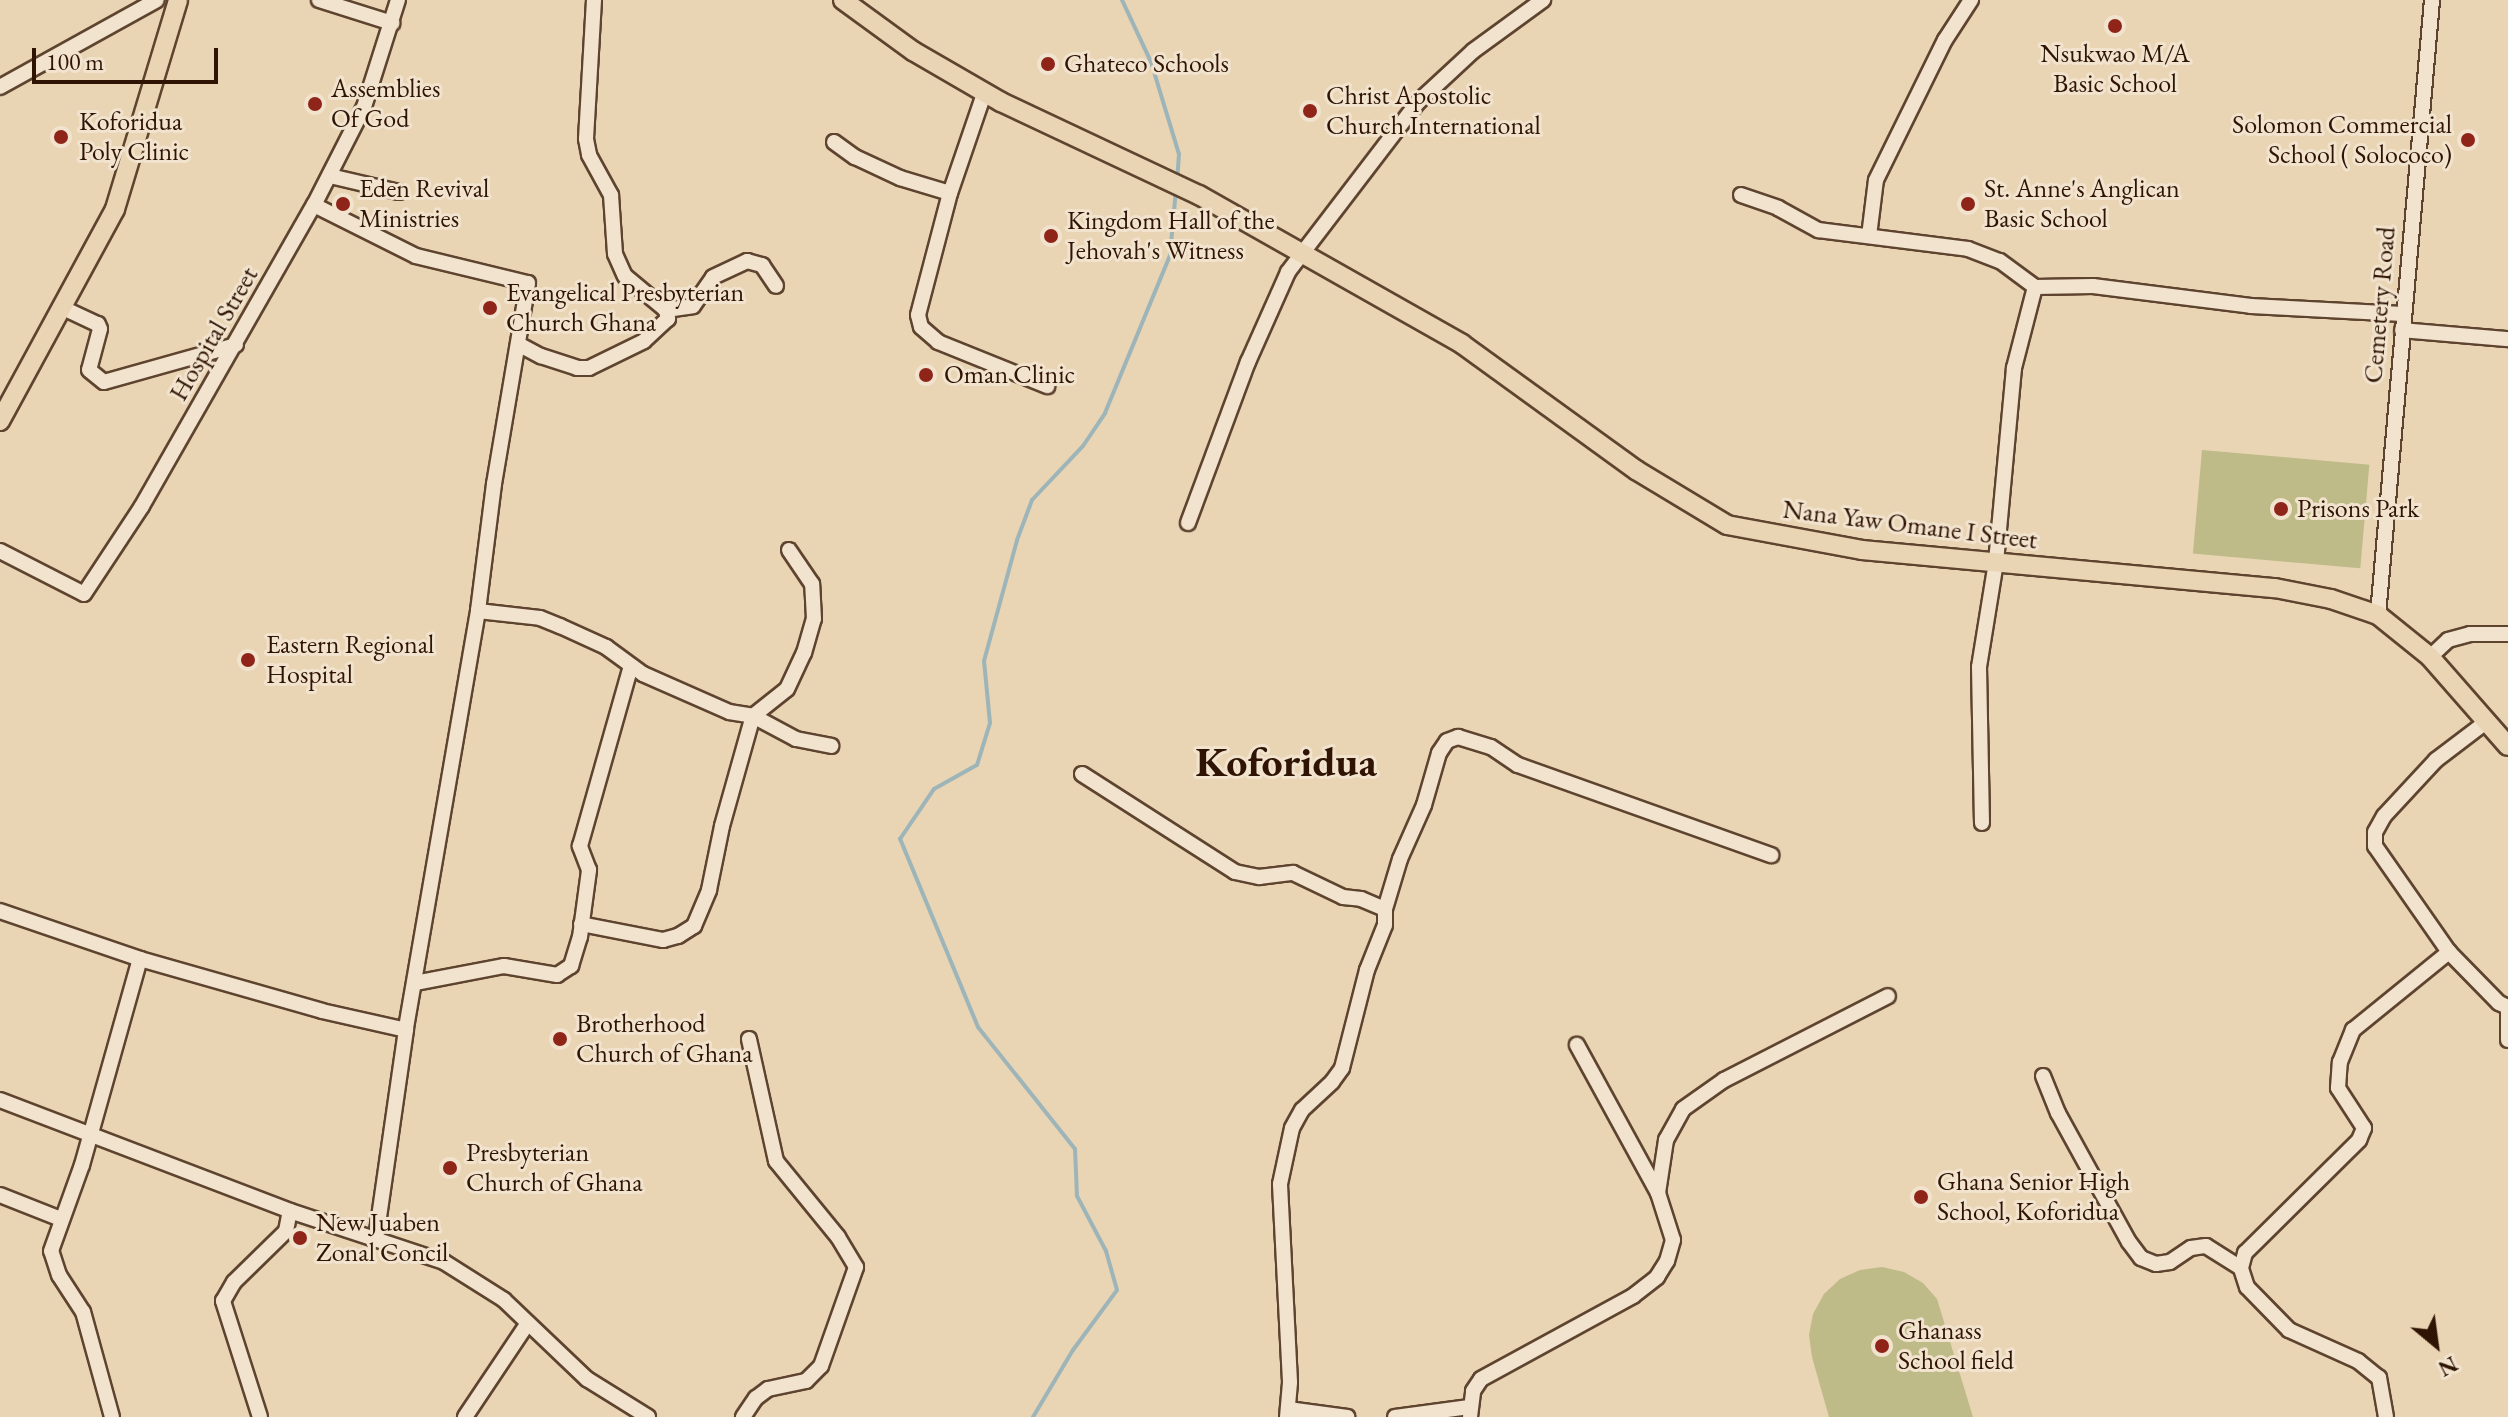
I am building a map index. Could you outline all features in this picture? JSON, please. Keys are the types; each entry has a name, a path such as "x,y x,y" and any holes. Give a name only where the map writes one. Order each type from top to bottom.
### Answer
{"main road":[{"path":"1,419 115,209 178,0"},
{"path":"843,0 913,51 985,91"},
{"name":"Nana Yaw Omane I Street","path":"985,91 1001,102 1199,195 1462,344 1636,470 1727,525 1862,550 2275,588 2331,599 2378,615 2430,657 2508,746"}],"street":[{"path":"0,87 157,0"},
{"path":"319,0 392,23"},
{"name":"Hospital Street","path":"0,551 84,594 142,506 330,176 364,107 398,0"},
{"path":"518,344 541,356 577,368 589,368 644,341 668,319 666,310 634,286 618,264 611,195 589,155 586,139 594,0"},
{"path":"1188,523 1248,362 1288,272 1417,103 1473,51 1543,0"},
{"path":"1869,236 1876,180 1939,53 1971,0"},
{"path":"2414,0 2431,2"},
{"name":"Cemetery Road","path":"2378,615 2431,2"},
{"path":"985,91 950,193 918,315 921,327 938,342 1047,386"},
{"path":"834,142 855,157 900,178 950,193"},
{"path":"330,176 399,192"},
{"path":"1741,195 1778,208 1818,230 1968,249 2000,261 2035,287 2093,286 2251,306 2403,314"},
{"path":"314,205 416,256 528,283 494,484 478,611 406,1030 376,1238"},
{"path":"666,310 693,306 713,277 747,261 762,265 776,286"},
{"path":"1982,823 1979,667 1996,562 2014,368 2035,287"},
{"path":"63,308 98,324 100,329 89,370 92,377 104,382 236,345"},
{"path":"2402,330 2508,339"},
{"path":"581,924 663,940 678,936 694,926 709,890 722,826 753,716 787,689 804,653 814,619 812,584 789,550"},
{"path":"478,611 540,618 606,647 631,666 729,712 753,716 796,739 831,746"},
{"path":"2430,657 2448,640 2508,634"},
{"path":"415,983 504,966 557,975 571,966 589,870 580,846 631,666"},
{"path":"2486,722 2436,760 2384,816 2375,832 2375,846 2449,952 2508,1007 2508,1040"},
{"path":"1347,1417 1288,1413 1280,1184 1292,1128 1302,1110 1332,1082 1342,1068 1367,970 1385,925 1385,909 1400,859 1424,805 1439,753 1447,741 1458,737 1491,747 1518,765 1771,855"},
{"path":"1082,774 1235,872 1259,877 1293,873 1343,897 1361,899 1385,909"},
{"path":"0,911 140,959 322,1011 406,1030"},
{"path":"2386,1417 2379,1378 2358,1361 2289,1330 2247,1287 2241,1268 2245,1253 2359,1140 2364,1128 2338,1088 2340,1062 2353,1030 2449,952"},
{"path":"112,1417 83,1312 59,1275 51,1251 82,1165 140,959"},
{"path":"1658,1193 1666,1140 1683,1109 1724,1080 1888,996"},
{"path":"743,1417 756,1398 768,1389 806,1381 821,1366 856,1267 838,1237 776,1161 749,1039"},
{"path":"1395,1417 1470,1412 1481,1379 1633,1296 1657,1277 1667,1261 1673,1240 1658,1193 1577,1045"},
{"path":"2043,1076 2058,1113 2129,1242 2141,1258 2156,1264 2170,1262 2191,1248 2206,1246 2241,1268"},
{"path":"0,1100 290,1211 444,1262 504,1300 587,1379 648,1417"},
{"path":"0,1195 61,1219"},
{"path":"260,1417 223,1301 234,1282 286,1231 290,1211"},
{"path":"465,1417 528,1323"}],"shaded area":[{"name":"Prisons Park","path":"2202,450 2369,465 2360,568 2193,554"},
{"name":"Ghanass School field","path":"1882,1267 1904,1272 1923,1283 1937,1299 1973,1417 1829,1417 1812,1357 1809,1335 1813,1314 1824,1294 1840,1279 1860,1270"}],"waterway":[{"path":"1122,0 1151,62 1179,154 1177,180"},
{"path":"1033,1417 1073,1350 1117,1290 1106,1251 1077,1196 1075,1149 978,1027 900,839 934,789 977,765 990,723 984,661 1017,540 1032,500 1083,446 1105,413 1170,255 1176,189"}],"place":[{"name":"Nsukwao M/A Basic School","path":"2115,26"},
{"name":"Ghateco Schools","path":"1048,64"},
{"name":"Assemblies Of God","path":"315,104"},
{"name":"Christ Apostolic Church International","path":"1310,111"},
{"name":"Koforidua Poly Clinic","path":"61,137"},
{"name":"Solomon Commercial School ( Solococo)","path":"2468,140"},
{"name":"Eden Revival Ministries","path":"343,204"},
{"name":"St. Anne's Anglican Basic School","path":"1968,204"},
{"name":"Kingdom Hall of the Jehovah's Witness","path":"1051,236"},
{"name":"Evangelical Presbyterian Church Ghana","path":"490,308"},
{"name":"Oman Clinic","path":"926,375"},
{"name":"Prisons Park","path":"2281,509"},
{"name":"Eastern Regional Hospital","path":"248,660"},
{"name":"Brotherhood Church of Ghana","path":"560,1039"},
{"name":"Presbyterian Church of Ghana","path":"450,1168"},
{"name":"Ghana Senior High School, Koforidua","path":"1921,1197"},
{"name":"New Juaben Zonal Concil","path":"300,1238"},
{"name":"Ghanass School field","path":"1882,1346"}],"district":[{"name":"Koforidua","path":"1286,762"}]}
